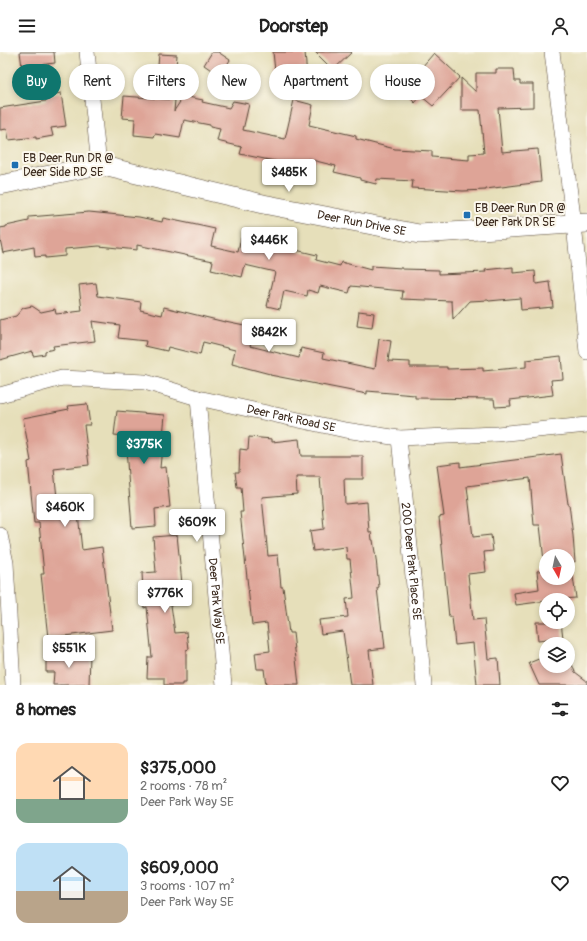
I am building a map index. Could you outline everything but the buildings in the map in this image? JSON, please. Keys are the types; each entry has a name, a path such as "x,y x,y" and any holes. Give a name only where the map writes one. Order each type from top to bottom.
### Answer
{"street":[{"path":"87,52 99,165"},
{"path":"552,52 580,224 587,352"},
{"name":"Deer Run Drive SE","path":"0,185 99,165 263,204 419,234 580,224"},
{"name":"Deer Park Road SE","path":"0,395 62,378 145,382 198,398 345,430 398,438 497,434 587,425"},
{"name":"Deer Park Way SE","path":"198,398 224,685"},
{"name":"200 Deer Park Place SE","path":"398,438 424,685"},
{"path":"0,535 6,563 13,685"}],"place":[{"name":"EB Deer Run DR @ Deer Side RD SE","path":"15,165"},
{"name":"EB Deer Run DR @ Deer Park DR SE","path":"467,215"}]}
